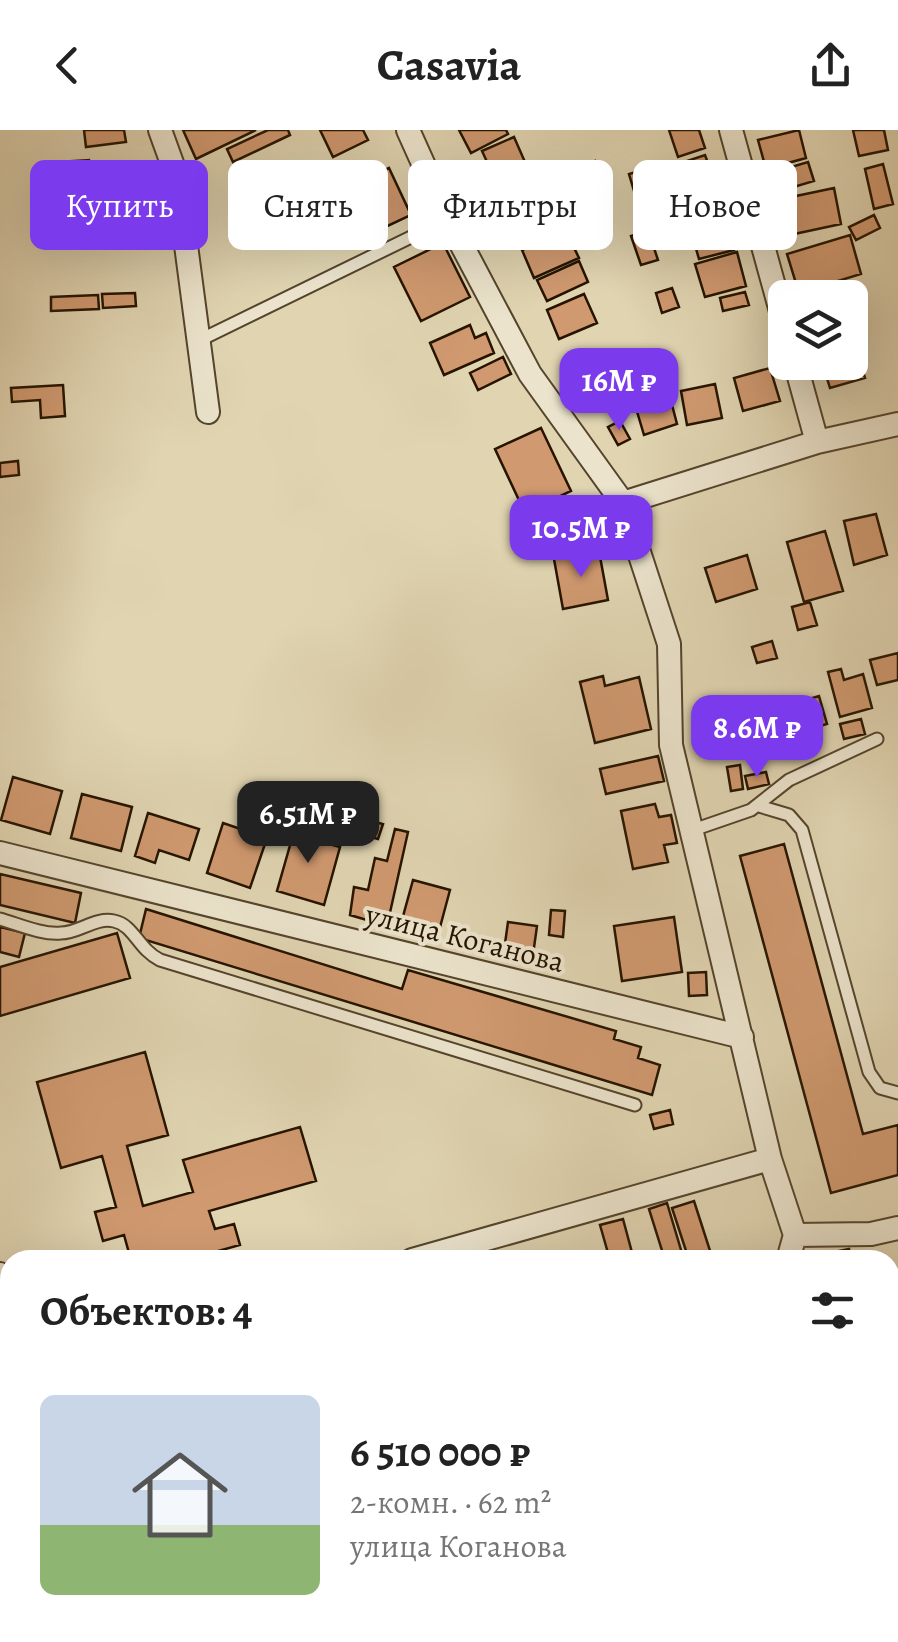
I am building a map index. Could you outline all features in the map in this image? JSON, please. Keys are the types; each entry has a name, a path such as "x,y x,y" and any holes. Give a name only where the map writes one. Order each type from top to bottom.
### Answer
{"street":[{"path":"160,130 177,178 208,412"},
{"path":"408,130 421,160"},
{"path":"731,130 772,280"},
{"path":"464,250 530,374 623,502 668,644 671,745 770,1159 795,1235 791,1250"},
{"path":"800,380 817,442"},
{"path":"623,502 817,442 898,424"},
{"name":"улица Коганова","path":"0,854 742,1037"},
{"path":"447,1250 770,1159"},
{"path":"795,1235 871,1234 898,1228"}],"lane":[{"path":"200,340 408,239"},
{"path":"693,830 759,806 789,780 877,739"},
{"path":"759,806 789,815 802,830 869,1072 880,1088 898,1093"},
{"path":"0,919 63,934 95,922 118,921 128,928 141,948 160,960 635,1105"}],"building":[{"path":"84,130 124,130 126,142 86,147"},
{"path":"183,130 256,130 196,159"},
{"path":"268,130 288,130 290,135 237,160 232,160 227,149"},
{"path":"320,130 363,130 368,140 333,157"},
{"path":"459,130 506,130 508,134 471,153"},
{"path":"669,130 699,130 705,148 678,157"},
{"path":"799,130 806,158 764,160 758,140"},
{"path":"853,130 884,130 888,150 859,156"},
{"path":"514,137 524,160 486,160 482,151"},
{"path":"808,162 814,181 797,186 797,165"},
{"path":"883,164 893,204 874,209 865,169"},
{"path":"388,168 408,209 408,216 388,226"},
{"path":"834,188 841,224 797,233 797,196"},
{"path":"874,215 880,228 856,240 849,227"},
{"path":"850,235 861,274 841,280 795,280 787,254"},
{"path":"429,250 446,250 470,297 421,321 394,267"},
{"path":"522,250 575,250 579,258 534,278"},
{"path":"636,250 655,250 658,260 641,265"},
{"path":"696,250 734,250 699,259"},
{"path":"737,252 746,286 705,297 695,264"},
{"path":"579,261 588,282 547,301 537,280"},
{"path":"672,288 679,307 662,313 656,293"},
{"path":"745,292 749,305 723,311 720,298"},
{"path":"135,293 136,306 103,308 102,294"},
{"path":"584,294 597,323 559,339 547,310"},
{"path":"98,295 99,309 51,311 51,297"},
{"path":"470,325 475,338 486,333 494,353 444,375 430,343"},
{"path":"503,357 511,374 478,390 470,373"},
{"path":"662,367 677,424 644,435 627,378"},
{"path":"768,369 768,380 774,380 780,401 743,411 734,378"},
{"path":"828,380 858,380 830,388"},
{"path":"715,384 722,418 687,425 681,391"},
{"path":"63,385 65,416 41,418 40,400 12,402 11,388"},
{"path":"620,421 630,439 618,445 608,427"},
{"path":"541,428 571,491 525,513 495,449"},
{"path":"18,461 19,475 0,477 0,463"},
{"path":"876,514 887,555 854,565 844,521"},
{"path":"825,531 843,591 804,602 787,542"},
{"path":"599,551 608,600 563,609 554,559"},
{"path":"747,555 757,589 716,602 705,568"},
{"path":"810,602 817,625 798,630 792,607"},
{"path":"772,641 777,658 757,663 752,647"},
{"path":"898,653 898,680 877,685 870,660"},
{"path":"841,669 844,680 863,674 872,708 840,717 828,672"},
{"path":"603,676 605,686 639,677 651,729 595,743 580,682"},
{"path":"819,696 827,724 787,736 784,728 768,733 763,718 777,713 775,709"},
{"path":"861,719 865,734 844,739 840,724"},
{"path":"658,756 664,781 606,794 600,769"},
{"path":"740,765 743,789 731,791 727,767"},
{"path":"766,772 769,784 748,789 745,776"},
{"path":"13,777 62,791 50,834 1,820"},
{"path":"82,794 132,807 121,851 71,838"},
{"path":"655,804 659,817 671,815 677,843 664,845 668,862 633,869 621,811"},
{"path":"148,813 199,829 189,860 159,850 155,863 135,856"},
{"path":"360,818 383,824 378,839 356,833"},
{"path":"297,821 319,827 315,840 340,847 324,905 277,891"},
{"path":"223,823 267,838 250,888 207,873"},
{"path":"395,829 408,832 387,926 350,915 354,887 368,890 375,858 387,861"},
{"path":"784,844 863,1134 898,1125 898,1175 831,1193 740,856"},
{"path":"0,874 81,893 75,923 0,905"},
{"path":"413,880 450,890 439,931 402,920"},
{"path":"146,909 402,989 408,970 616,1031 614,1039 641,1047 638,1058 660,1065 652,1095 139,938"},
{"path":"551,910 565,911 563,937 549,935"},
{"path":"674,917 682,972 622,981 614,926"},
{"path":"508,922 537,926 532,962 503,958"},
{"path":"0,927 25,933 19,957 0,952"},
{"path":"117,933 130,978 0,1016 0,967"},
{"path":"706,972 707,995 689,996 688,973"},
{"path":"145,1052 168,1135 127,1146 143,1206 193,1192 183,1160 300,1127 316,1181 209,1211 215,1229 234,1224 240,1245 222,1250 128,1250 124,1235 103,1241 95,1212 116,1207 102,1156 61,1168 37,1082"},
{"path":"670,1110 673,1124 654,1129 650,1115"},
{"path":"694,1201 710,1250 686,1250 672,1208"},
{"path":"667,1203 681,1250 662,1250 649,1209"},
{"path":"623,1219 631,1250 607,1250 600,1225"}]}
